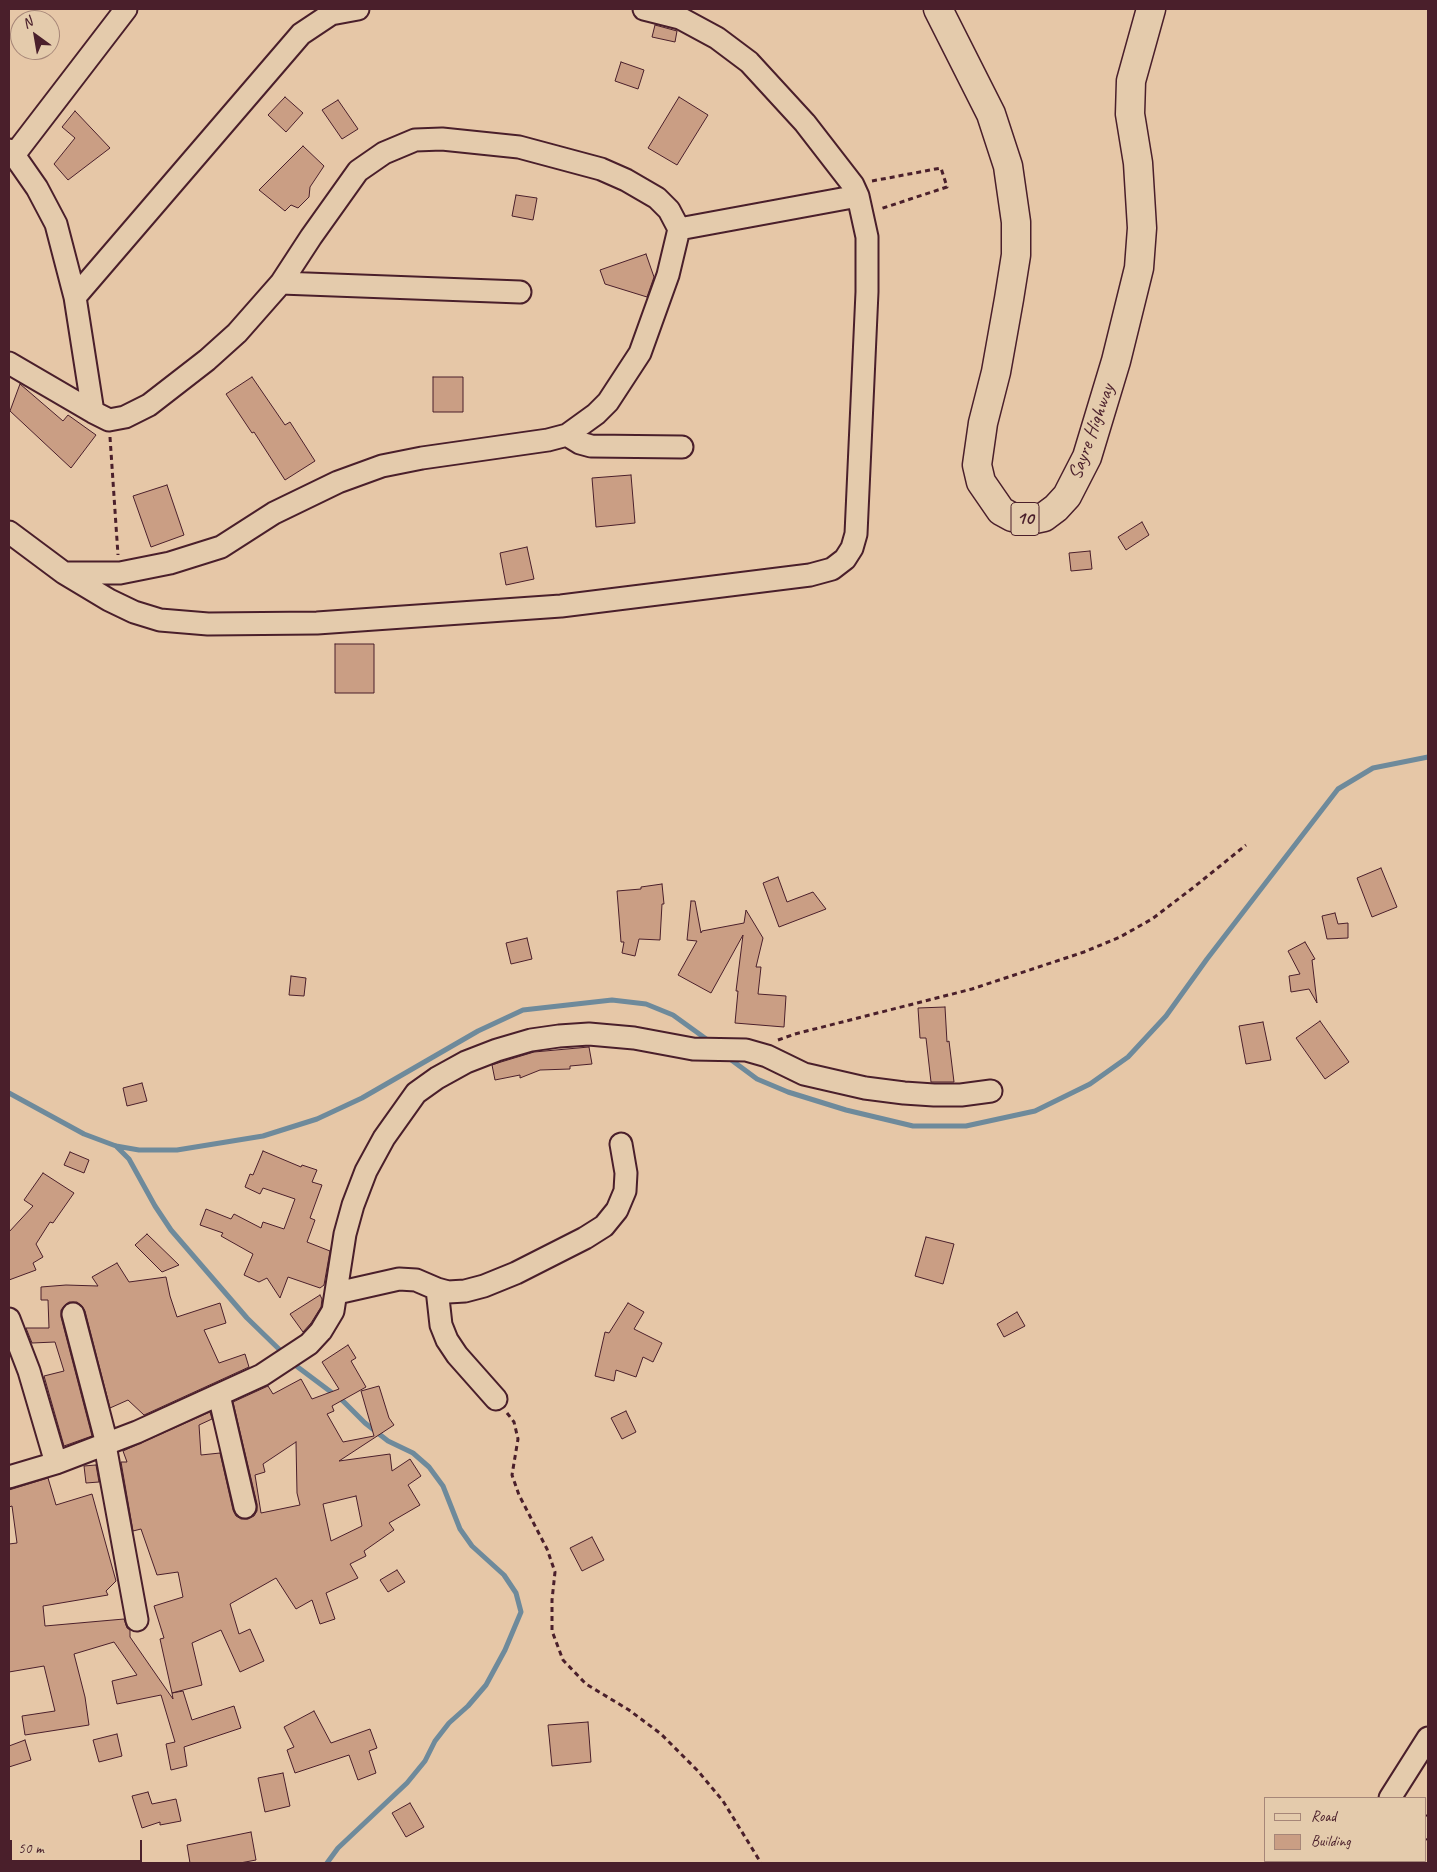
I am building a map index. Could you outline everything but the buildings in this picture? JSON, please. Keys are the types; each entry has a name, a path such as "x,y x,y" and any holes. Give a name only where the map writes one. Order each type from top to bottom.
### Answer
{"highway":[{"name":"Sayre Highway","path":"938,9 990,114 1008,166 1016,222 1016,255 1009,299 996,372 983,424 977,465 981,482 1001,511 1012,516 1030,520 1044,517 1067,496 1087,457 1116,361 1139,268 1142,228 1138,163 1130,114 1131,81 1151,9"}],"street":[{"path":"101,416 75,297 56,224 37,188 11,153 126,9"},
{"path":"75,297 301,34 331,14 358,9"},
{"path":"9,532 64,573 134,612 160,620 208,624 317,623 561,606 810,575 832,569 845,559 852,548 856,534 867,292 867,237 858,199 805,123 749,62 717,38 680,18 644,9"},
{"path":"9,363 101,416 125,417 149,405 175,386 237,333 281,283 358,171 384,153 415,140 442,139 519,147 601,169 626,180 657,198 669,210 679,229 668,275 640,353 608,402 596,414 566,435 548,440 422,458 382,466 338,482 274,513 221,547 170,563 120,573 64,573"},
{"path":"679,229 858,199"},
{"path":"281,283 520,292"},
{"path":"566,435 580,443 591,446 682,447"},
{"path":"9,1477 56,1463 106,1444 219,1395 262,1374 309,1344 321,1331 334,1311 345,1234 353,1205 366,1172 384,1138 416,1093 437,1078 466,1062 531,1040 589,1034 634,1038 693,1049 734,1049 757,1052 804,1074 821,1079 904,1094 961,1095 991,1091"},
{"path":"337,1293 399,1279 416,1280 448,1292 466,1291 516,1273 585,1238 604,1226 617,1210 625,1191 626,1173 621,1144"},
{"path":"437,1289 441,1325 447,1340 456,1355 496,1399"},
{"path":"73,1314 106,1444 137,1620"},
{"path":"9,1320 29,1371 56,1463"},
{"path":"219,1395 245,1507"},
{"path":"1391,1797 1428,1738"}],"path":[{"path":"941,168 947,187 858,199 904,174 941,168"},
{"path":"101,416 120,573"},
{"path":"757,1052 786,1037 972,989 1084,952 1120,937 1152,919 1246,844"},
{"path":"496,1399 514,1422 518,1439 512,1475 519,1494 547,1548 556,1572 552,1600 552,1631 563,1660 586,1684 629,1710 661,1734 698,1771 723,1801 761,1863"}],"waterway":[{"path":"730,1059 757,1079 788,1092 846,1110 913,1126 966,1126 1035,1111 1090,1084 1128,1057 1166,1016 1207,959 1338,789 1373,768 1428,757"},
{"path":"9,1093 84,1134 116,1146 139,1150 177,1150 263,1136 317,1119 362,1098 478,1031 523,1010 612,1000 646,1004 673,1015 709,1041"},
{"path":"116,1146 129,1159 155,1206 171,1230 247,1318 284,1354"},
{"path":"295,1365 343,1401 365,1423 388,1441 413,1453 429,1467 443,1486 460,1529 472,1546 504,1575 516,1593 521,1612 505,1650 486,1685 468,1706 449,1723 435,1741 425,1761 407,1783 338,1848 327,1863"}]}
